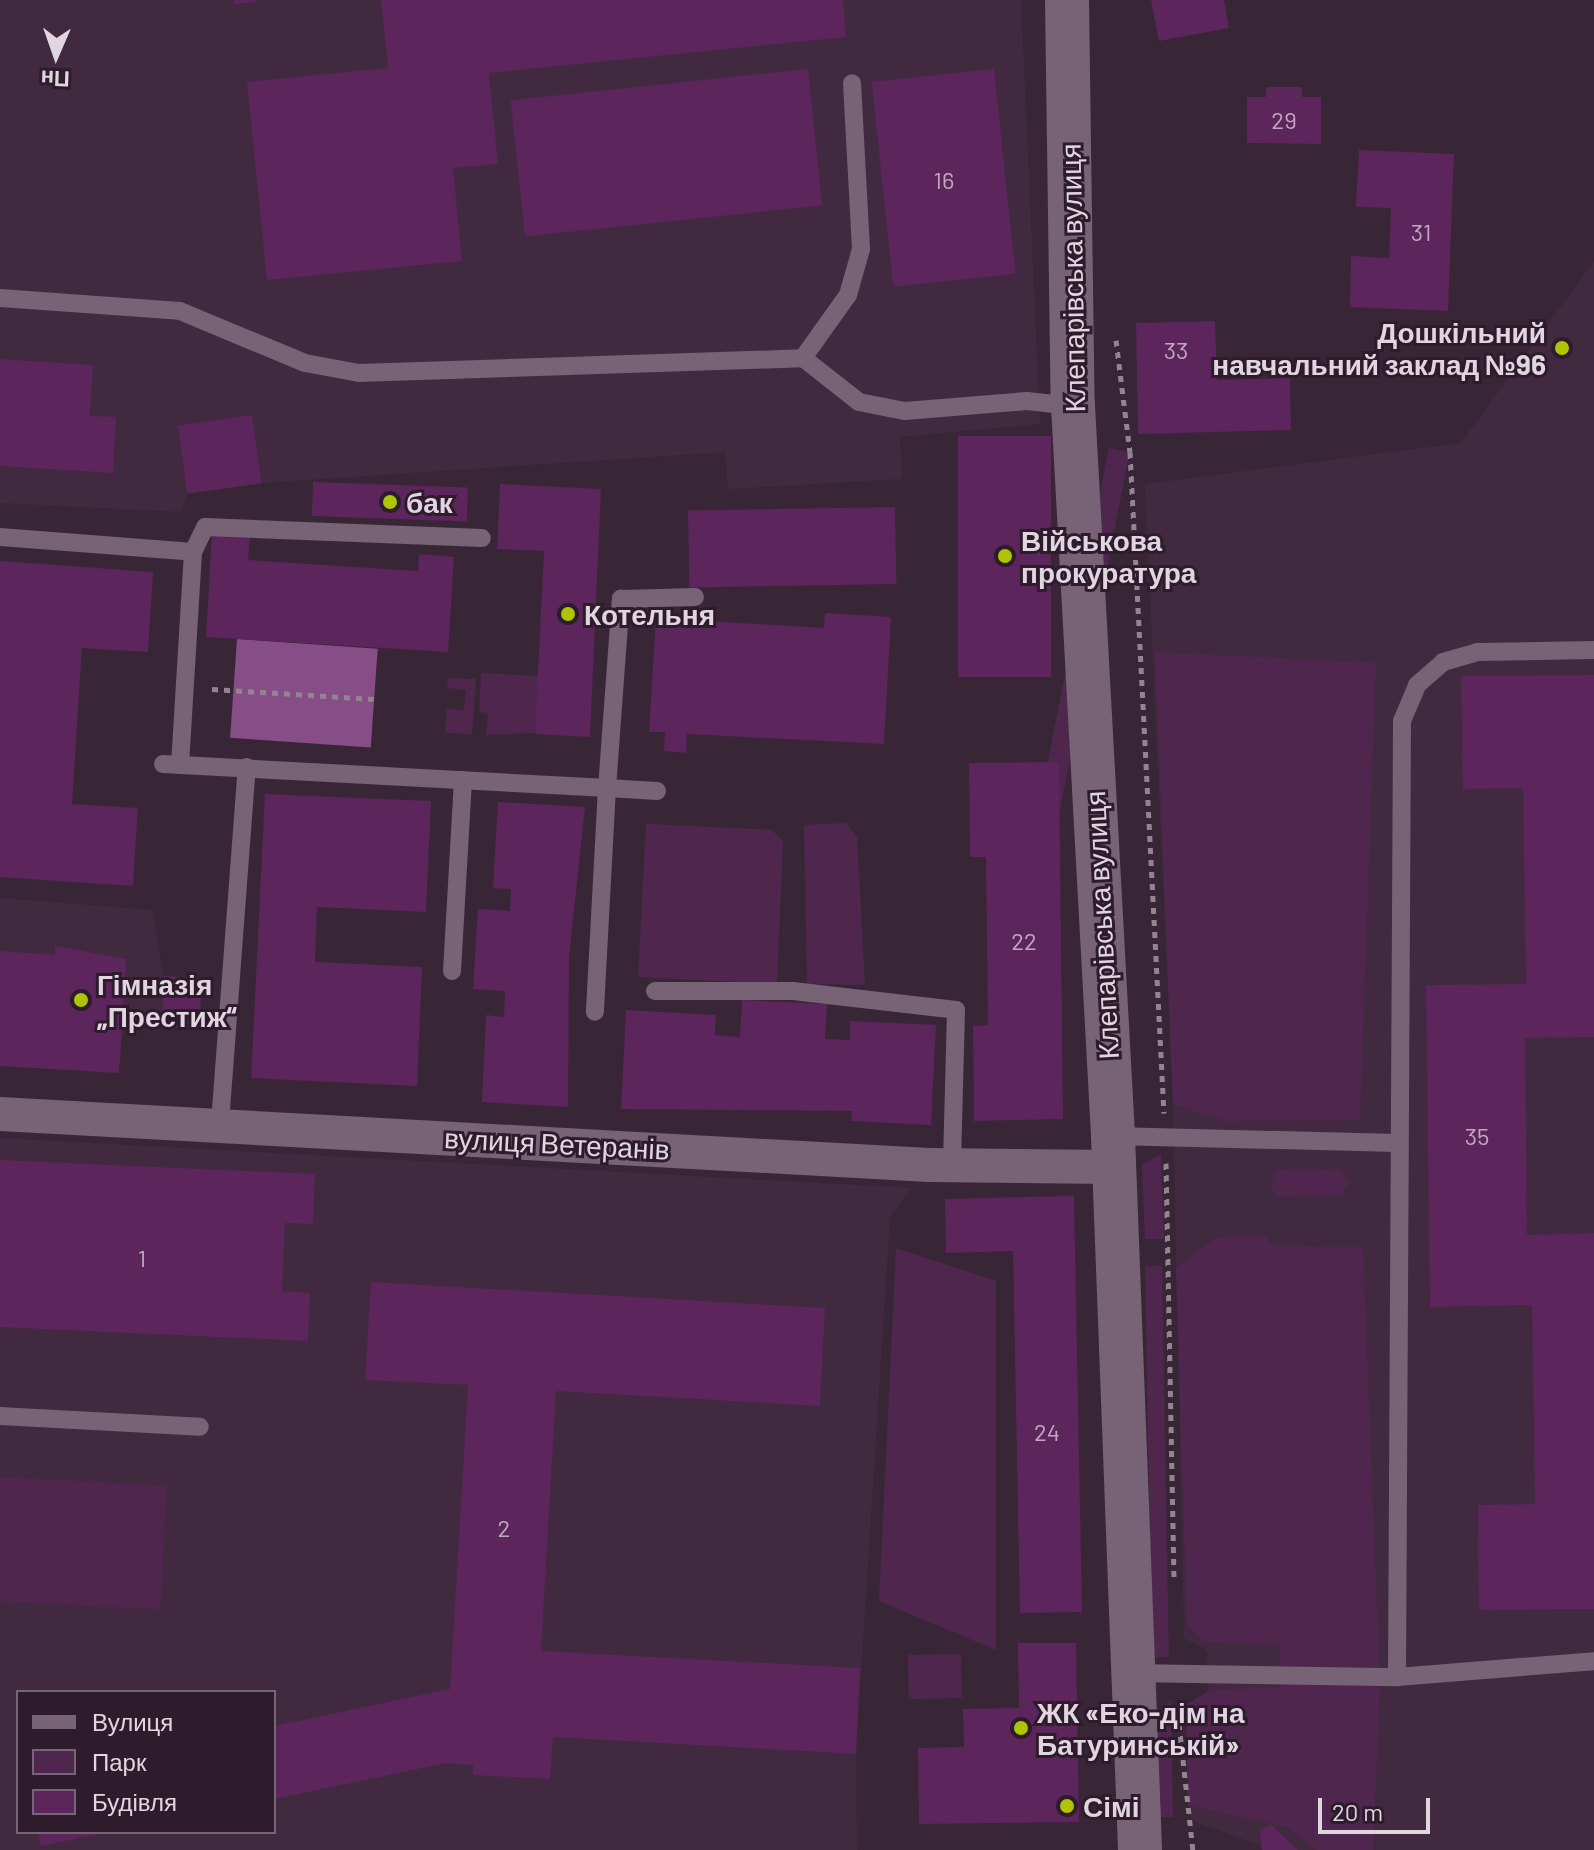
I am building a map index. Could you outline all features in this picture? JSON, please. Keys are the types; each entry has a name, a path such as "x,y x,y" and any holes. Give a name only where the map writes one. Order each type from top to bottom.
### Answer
{"main road":[{"name":"Клепарівська вулиця","path":"1067,0 1073,406 1113,1152 1128,1673 1140,1850"}],"street":[{"name":"вулиця Ветеранів","path":"0,1114 220,1123 952,1165 1113,1152"}],"lane":[{"path":"803,358 848,295 861,249 852,83"},
{"path":"0,298 180,311 305,363 359,373 803,358 859,402 905,411 1027,401 1073,406"},
{"path":"482,538 205,527 193,552 172,764 657,791"},
{"path":"0,537 193,552"},
{"path":"595,1012 621,599 695,597"},
{"path":"1397,1677 1397,1143 1402,721 1417,685 1443,662 1477,652 1594,650"},
{"path":"220,1123 247,767"},
{"path":"452,971 463,780"},
{"path":"655,991 793,991 956,1010 952,1165"},
{"path":"1113,1152 1165,1133 1397,1143"},
{"path":"0,1416 200,1427"},
{"path":"1128,1673 1397,1677 1594,1661"}],"path":[{"path":"1115,332 1132,483 1165,1133 1174,1591"},
{"path":"212,689 374,699"},
{"path":"1177,1709 1193,1850"}],"shaded area":[{"path":"0,0 1021,0 1040,424 900,437 902,479 728,489 725,452 261,483 188,493 181,512 0,503"},
{"path":"1594,261 1594,1850 1273,1850 1192,1821 1188,1805 1186,1705 1208,1691 1207,1651 1184,1638 1173,1104 1145,484 1461,443"},
{"path":"237,639 378,649 371,748 230,738"},
{"name":"Гімназія „Престиж“","path":"0,898 152,910 164,976 161,1027 123,1024 119,1073 0,1066"},
{"path":"0,1138 912,1188 890,1217 856,1754 857,1850 0,1850"}],"green space":[{"path":"1109,448 1130,452 1006,1090 985,1086"},
{"path":"1155,652 1376,663 1360,1120 1225,1121 1173,1104"},
{"path":"481,673 539,676 535,733 486,735 488,713 479,712"},
{"path":"447,678 476,679 472,734 445,733 447,709 464,710 466,690 448,688"},
{"path":"846,823 857,837 865,985 807,984 804,825"},
{"path":"646,824 772,830 783,841 777,984 638,977"},
{"path":"1161,1154 1164,1239 1145,1239 1142,1165"},
{"path":"1341,1169 1349,1183 1342,1196 1277,1197 1271,1185 1276,1170"},
{"path":"1265,1236 1272,1246 1363,1247 1380,1684 1373,1850 1317,1850 1287,1827 1188,1805 1186,1705 1208,1691 1280,1687 1279,1645 1203,1642 1187,1624 1176,1268 1217,1237"},
{"path":"896,1248 996,1281 996,1650 879,1601"},
{"path":"1145,1266 1162,1266 1169,1657 1152,1657"},
{"path":"0,1477 167,1486 160,1610 0,1601"},
{"path":"961,1654 962,1698 909,1699 908,1655"},
{"path":"1171,1699 1173,1817 1159,1817 1157,1716"}],"building":[{"path":"233,0 256,0 256,2 234,4"},
{"path":"381,0 843,0 846,37 489,73 498,164 453,168 462,261 267,280 247,82 388,68"},
{"path":"1151,0 1224,0 1229,28 1159,41"},
{"path":"808,69 822,205 525,237 511,100"},
{"path":"994,69 1016,274 893,287 872,82"},
{"path":"1266,87 1302,87 1302,97 1321,97 1321,144 1247,143 1247,97 1266,97"},
{"path":"1359,150 1454,154 1448,311 1350,307 1351,256 1389,258 1391,208 1356,207"},
{"path":"1215,321 1217,380 1290,378 1291,430 1138,434 1136,323"},
{"path":"0,359 93,365 90,416 116,417 113,473 0,466"},
{"path":"252,415 262,483 187,494 178,425"},
{"name":"Військова прокуратура","path":"958,436 1051,436 1051,677 958,677"},
{"name":"бак","path":"313,482 468,487 467,521 312,516"},
{"name":"Котельня","path":"500,484 601,489 590,737 535,734 544,551 497,549"},
{"path":"895,507 896,584 689,588 688,511"},
{"path":"212,532 250,535 248,560 418,571 419,554 454,557 448,652 206,637"},
{"path":"0,561 153,572 148,652 82,648 72,804 138,808 133,886 0,877"},
{"path":"825,613 891,617 884,744 687,734 686,753 664,751 665,732 649,732 656,618 824,628"},
{"path":"1594,675 1594,1037 1525,1038 1527,1235 1594,1233 1594,1609 1479,1610 1478,1505 1535,1504 1532,1305 1430,1307 1426,985 1526,984 1523,788 1463,789 1461,676"},
{"path":"1059,762 1063,1119 974,1121 973,1026 988,1025 986,857 970,857 969,763"},
{"path":"265,794 431,801 426,912 317,907 315,962 422,967 417,1086 251,1078"},
{"path":"498,802 585,807 569,957 568,1107 482,1102 486,1015 504,1017 505,991 473,989 478,909 510,911 511,889 493,888"},
{"path":"55,946 126,959 119,1073 0,1066 0,951 55,955"},
{"path":"164,976 202,978 199,1029 161,1027"},
{"path":"742,1000 827,1004 825,1039 850,1040 850,1021 936,1025 931,1125 851,1121 852,1111 621,1109 626,1010 716,1015 715,1035 740,1037"},
{"path":"0,1160 315,1174 313,1224 285,1223 282,1291 310,1293 308,1341 0,1327"},
{"path":"1074,1196 1082,1612 1020,1613 1013,1251 946,1253 945,1199"},
{"path":"371,1282 825,1308 820,1406 556,1391 541,1651 860,1668 856,1754 553,1737 550,1779 473,1775 473,1765 446,1763 276,1799 276,1726 450,1689 468,1385 365,1380"},
{"name":"ЖК «Еко-дім на Батуринській»","path":"1018,1643 1076,1643 1079,1822 919,1824 918,1748 964,1747 963,1709 1019,1708"},
{"path":"1270,1824 1298,1850 1262,1850 1260,1832"},
{"path":"38,1834 99,1834 41,1846"}],"place":[{"name":"Дошкільний навчальний заклад №96","path":"1562,348"},
{"name":"бак","path":"390,502"},
{"name":"Військова прокуратура","path":"1005,556"},
{"name":"Котельня","path":"568,614"},
{"name":"Гімназія „Престиж“","path":"81,1000"},
{"name":"ЖК «Еко-дім на Батуринській»","path":"1021,1728"},
{"name":"Сімі","path":"1067,1806"}]}
